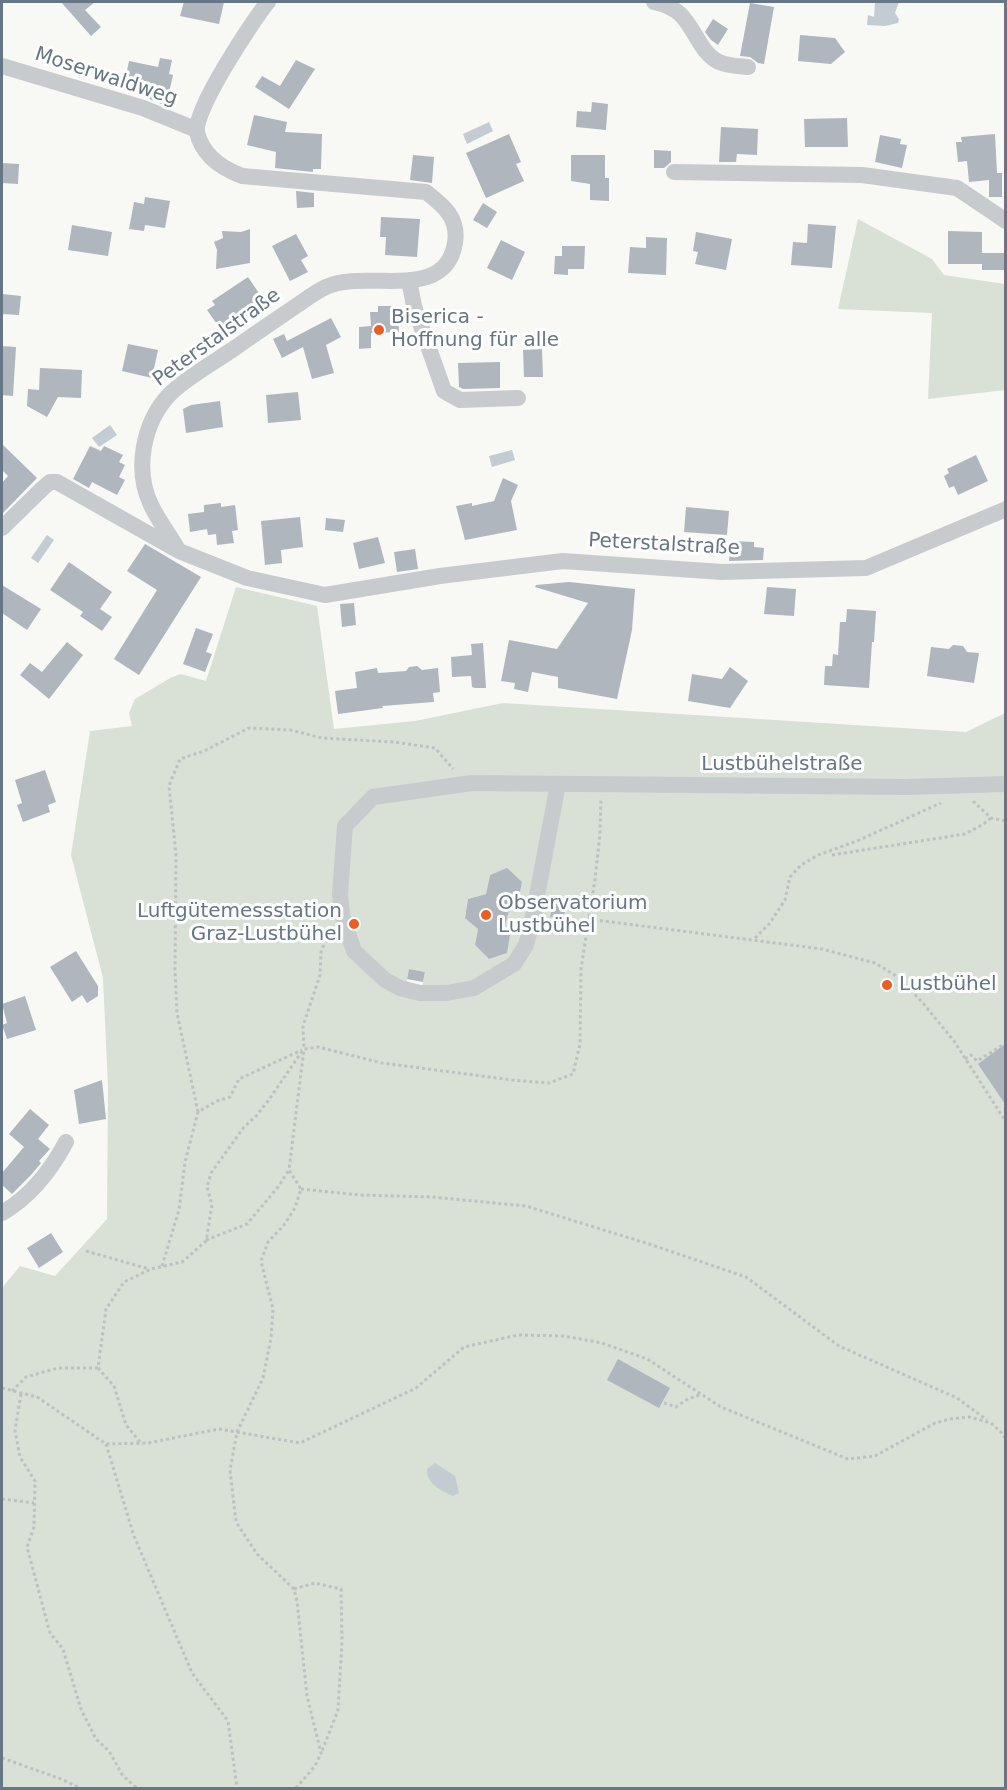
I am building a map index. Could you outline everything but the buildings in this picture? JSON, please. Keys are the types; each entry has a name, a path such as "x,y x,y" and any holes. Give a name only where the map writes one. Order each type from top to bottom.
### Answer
{"street":[{"path":"197,130 202,108 254,19 268,2"},
{"path":"654,2 671,8 680,15 714,59 722,63 748,67"},
{"name":"Moserwaldweg","path":"2,66 143,108 197,130"},
{"name":"Peterstalstraße","path":"197,130 208,155 225,170 242,176 426,192 447,208 456,225 453,253 440,273 419,280 343,281 326,287 258,331 170,394 154,414 142,459 150,504 179,551 247,578 325,595 440,576 563,561 722,572 866,568 1005,508"},
{"path":"674,172 862,175 957,188 1005,221"},
{"path":"409,280 414,306 444,391 460,400 518,398"},
{"path":"2,528 50,482 57,482 179,551"},
{"name":"Lustbühelstraße","path":"558,784 526,945 514,964 474,988 447,993 420,993 400,988 385,980 354,951 342,915 340,894 345,826 373,796 465,784 558,784 906,787 1005,784"},
{"path":"2,1213 23,1199 56,1159 66,1142"}],"path":[{"path":"162,1267 179,1210 185,1162 198,1112 177,1013 176,855 169,786 180,759 204,752 249,728 291,730 322,738 394,742 435,748 465,784"},
{"path":"198,1112 217,1101 230,1097 239,1079 304,1049 318,1047 382,1063 512,1080 549,1083 573,1074 580,1044 581,969 600,834 602,785"},
{"path":"754,939 770,923 785,900 790,876 801,865 818,855 857,841 951,799"},
{"path":"832,855 965,834 991,818"},
{"path":"98,1368 106,1309 124,1282 151,1269 182,1262 206,1241 247,1224 278,1188 289,1170 304,1049 303,1026 320,975 321,952 329,929 342,915"},
{"path":"588,919 822,949 875,963 898,977 954,1041 1005,1122"},
{"path":"965,1059 971,1055 977,1061 1005,1043"},
{"path":"206,1241 212,1205 207,1187 211,1173 244,1127 268,1101 304,1049"},
{"path":"289,1170 301,1190 295,1208 284,1225 268,1242 261,1260 273,1309 271,1338 263,1378 237,1432 230,1470 236,1522 257,1554 294,1589 307,1696 321,1753"},
{"path":"301,1190 359,1195 432,1197 526,1206 746,1277 839,1346 957,1398 1000,1431 1005,1439"},
{"path":"86,1251 151,1269"},
{"path":"2,1388 38,1397 106,1444 140,1443 219,1429 300,1443 416,1388 464,1347 518,1335 563,1336 602,1343 647,1359 721,1407 848,1459 875,1456 935,1424 950,1419 969,1417 990,1423"},
{"path":"12,1391 26,1377 58,1368 98,1368 114,1386 126,1425 140,1443"},
{"path":"21,1394 15,1430 20,1457 35,1481 34,1527 27,1547 50,1633 63,1649 81,1709 96,1739 110,1751 123,1776 137,1788"},
{"path":"664,1403 676,1407 702,1394"},
{"path":"106,1444 134,1536 192,1673 228,1721 237,1788"},
{"path":"2,1498 34,1503"},
{"path":"294,1589 315,1583 341,1589 342,1641 338,1710 315,1766 296,1788"},
{"path":"2,1758 80,1788"}],"shaded area":[{"path":"875,2 899,2 895,13 899,19 898,23 885,26 867,25 868,15 874,17"},
{"path":"489,122 493,131 467,144 463,134"},
{"path":"858,219 932,259 944,275 1005,284 1005,390 928,399 932,313 838,309"},
{"path":"110,425 117,435 99,447 92,438"},
{"path":"512,450 515,460 492,467 489,456"},
{"path":"47,535 54,540 38,563 31,558"},
{"path":"236,587 317,606 334,729 415,721 503,703 966,732 1005,713 1005,1788 2,1788 2,1288 20,1266 55,1276 107,1219 108,1087 103,978 71,855 90,731 132,726 129,713 135,699 172,677 181,674 206,681","holes":["507,869 498,924 510,935 506,953 489,959 475,945 478,929 465,917 468,899 486,894 490,875","409,969 425,972 422,987 406,984"]},
{"path":"435,1463 455,1476 459,1493 453,1496 439,1489 432,1482 427,1469"}],"place":[{"name":"Biserica - Hoffnung für alle","path":"379,330"},
{"name":"Observatorium Lustbühel","path":"486,915"},
{"name":"Luftgütemessstation Graz-Lustbühel","path":"354,924"},
{"name":"Lustbühel","path":"887,985"}]}
